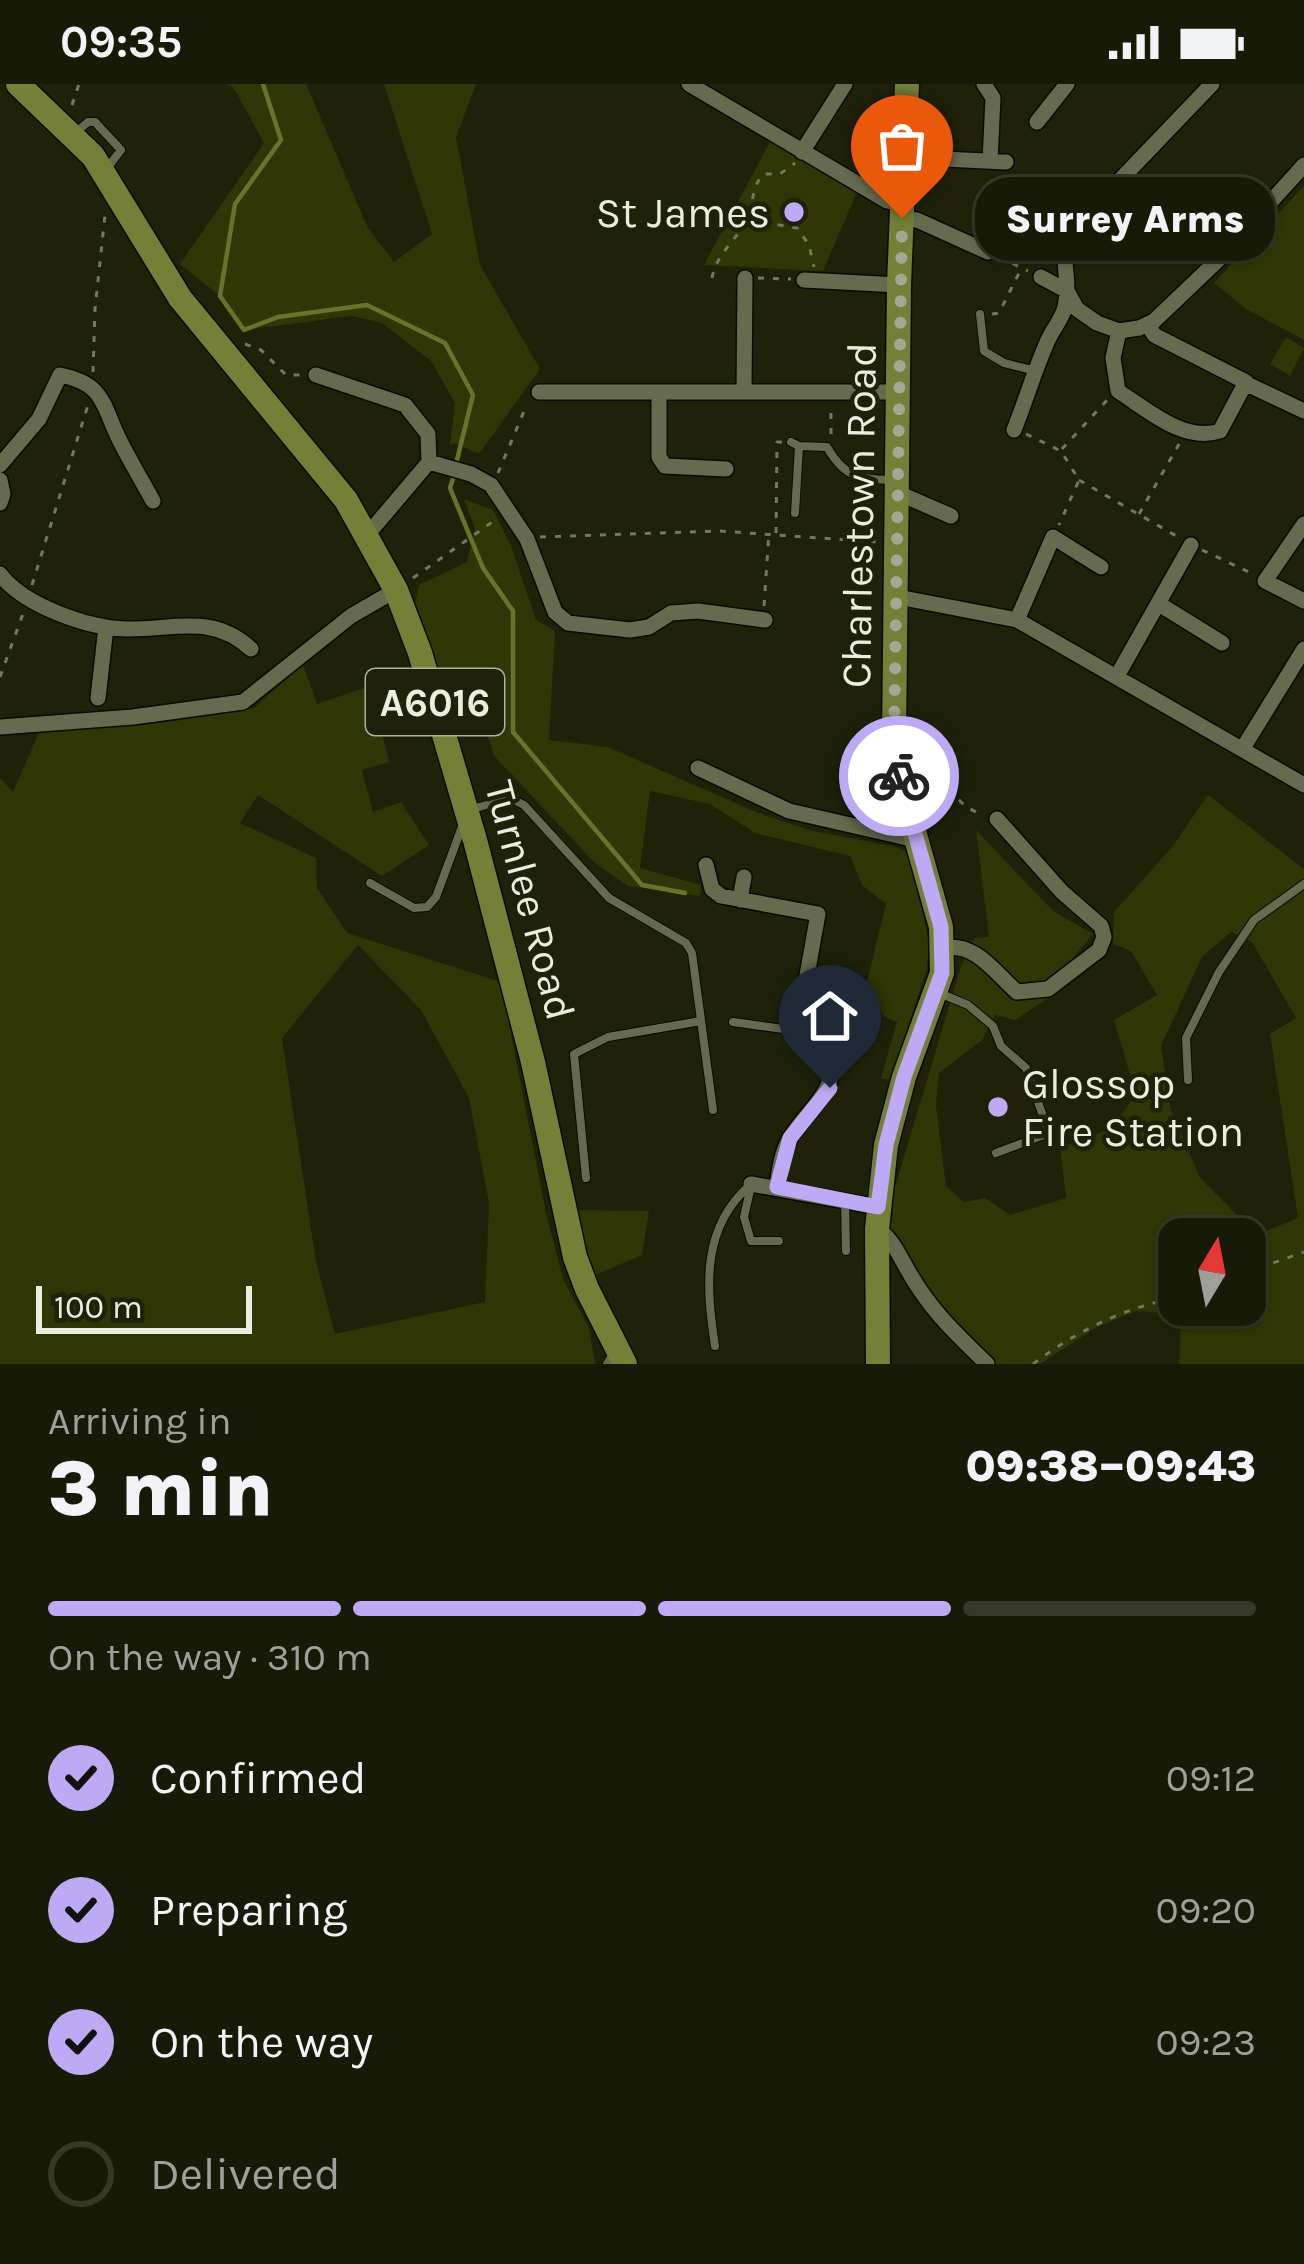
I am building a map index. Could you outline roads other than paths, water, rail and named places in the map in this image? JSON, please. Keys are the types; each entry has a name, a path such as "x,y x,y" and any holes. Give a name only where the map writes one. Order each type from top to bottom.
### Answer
{"main road":[{"name":"Turnlee Road","path":"18,84 69,131 108,177 180,298 346,500 396,590 469,816 533,1062 575,1257 616,1359"},
{"name":"Charlestown Road","path":"878,1364 877,1218 886,1145 904,1077 942,973 943,948 894,740 899,285 907,84"}],"street":[{"path":"689,84 917,220 988,252"},
{"path":"802,152 845,84"},
{"path":"903,157 998,161 993,98 984,84"},
{"path":"1036,122 1067,84"},
{"path":"1015,430 1048,340 1064,312 1063,256 1077,225 1212,84"},
{"path":"1041,277 1067,291 1085,317 1119,331 1143,326 1219,259 1304,165"},
{"path":"745,278 745,390"},
{"path":"810,280 899,285"},
{"path":"1143,326 1304,411"},
{"path":"1119,331 1113,358 1118,391 1186,432 1204,436 1220,431 1246,384"},
{"path":"0,465 39,418 60,375 91,387 105,401 115,431 153,501"},
{"path":"316,375 406,405 428,434 437,464"},
{"path":"539,392 899,392"},
{"path":"659,392 659,457 665,466 726,469"},
{"path":"368,534 437,464"},
{"path":"437,464 491,484 527,538 555,612 568,622 630,631 671,613 698,611 765,620"},
{"path":"0,480 0,503"},
{"path":"898,486 951,516"},
{"path":"1304,524 1265,581 1304,601"},
{"path":"1016,620 1053,537 1101,567"},
{"path":"1117,676 1191,545"},
{"path":"0,574 27,600 106,627 215,625 251,649"},
{"path":"0,727 152,715 243,702 351,616 396,590"},
{"path":"898,597 1016,620 1304,785"},
{"path":"1159,604 1222,643"},
{"path":"98,698 106,627"},
{"path":"1243,748 1304,649"},
{"path":"698,768 789,811 916,840"},
{"path":"943,948 960,946 976,952 1017,992 1048,989 1099,950 1101,926 1062,892 997,819"},
{"path":"706,865 712,889 721,896 818,914 797,1031 824,1044 833,1055 833,1070 830,1088 790,1138 777,1187"},
{"path":"740,900 744,877"},
{"path":"752,1184 845,1202 877,1218 934,1314 987,1364"}],"lane":[{"path":"980,314 984,351 1004,363 1037,371"},
{"path":"795,513 795,444 827,447 839,469 898,486"},
{"path":"370,883 414,908 427,908 436,897 458,832 469,816 509,799 524,805 609,898 686,943 692,953 713,1110"},
{"path":"1188,1080 1186,1039 1219,972 1254,920 1304,884"},
{"path":"936,992 968,1005 993,1026 1001,1046 1026,1068 1049,1133 996,1153"},
{"path":"586,1178 574,1054 608,1036 701,1021"},
{"path":"733,1022 797,1031"},
{"path":"752,1184 744,1217 751,1241 779,1241"},
{"path":"715,1346 706,1284 722,1217 752,1184"},
{"path":"845,1202 846,1251"}],"waterway":[{"path":"263,84 281,140 235,204 220,296 244,330 278,317 367,305 445,343 473,395 456,464"},
{"path":"454,475 450,488 483,568 513,611 513,732 642,885 685,893"}],"place":[{"name":"St James","path":"794,212"},
{"name":"Surrey Arms","path":"902,218"},
{"name":"Glossop Fire Station","path":"998,1107"}]}
